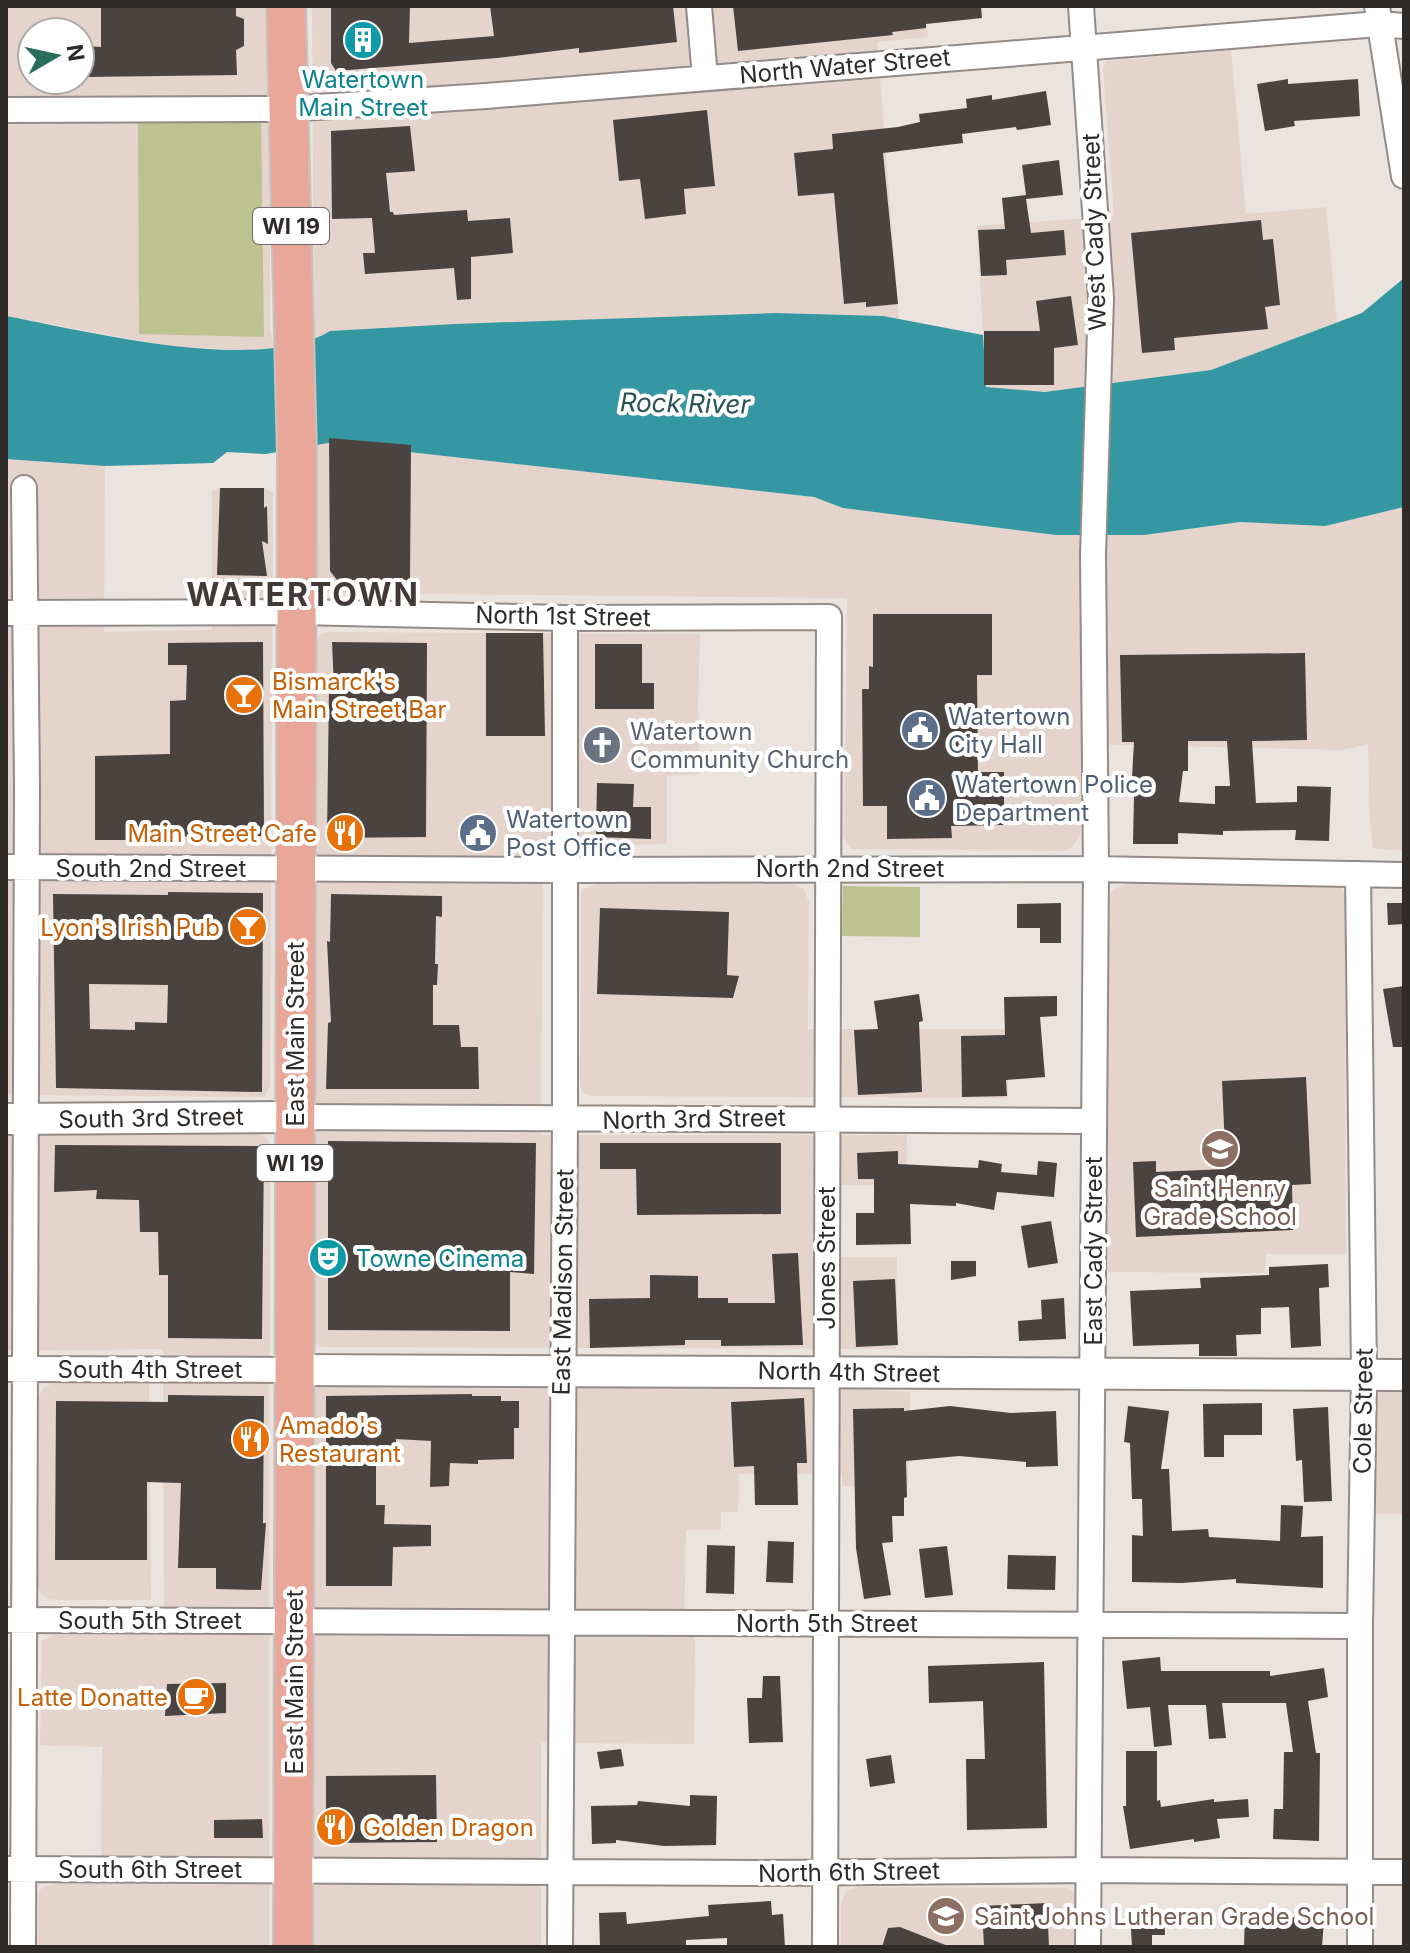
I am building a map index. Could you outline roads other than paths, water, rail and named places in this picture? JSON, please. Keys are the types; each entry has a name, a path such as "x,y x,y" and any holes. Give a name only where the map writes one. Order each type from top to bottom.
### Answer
{"main road":[{"name":"WI 19","path":"286,6 287,109"},
{"name":"East Main Street","path":"287,109 297,457 293,1947"}],"street":[{"path":"699,6 705,78"},
{"name":"West Cady Street","path":"1081,6 1101,298 1093,555"},
{"name":"North Water Street","path":"6,110 287,109 1084,47 1378,15 1404,26"},
{"path":"1378,15 1404,176"},
{"path":"23,1947 14,1869 16,613 24,488"},
{"name":"East Cady Street","path":"1088,1947 1096,869 1093,555"},
{"name":"North 1st Street","path":"16,613 829,617"},
{"name":"Jones Street","path":"825,1947 829,617"},
{"name":"East Madison Street","path":"560,1947 565,618"},
{"name":"South 2nd Street","path":"16,867 296,868"},
{"name":"North 2nd Street","path":"296,868 1096,869 1404,875"},
{"name":"Cole Street","path":"1358,874 1364,1374 1360,1947"},
{"name":"South 3rd Street","path":"15,1119 295,1117"},
{"name":"North 3rd Street","path":"295,1117 565,1121 827,1118 1094,1121"},
{"name":"South 4th Street","path":"15,1369 295,1370"},
{"name":"North 4th Street","path":"295,1370 1404,1375"},
{"name":"South 5th Street","path":"15,1620 294,1620"},
{"name":"North 5th Street","path":"294,1620 561,1624 1360,1626"},
{"name":"South 6th Street","path":"14,1869 293,1869"},
{"name":"North 6th Street","path":"293,1869 560,1873 1404,1872"}],"water":[{"name":"Rock River","path":"1404,278 1404,507 1325,526 1240,522 1144,535 1056,535 843,508 814,497 328,443 266,454 227,452 213,463 105,466 6,459 6,316 125,339 217,350 299,344 330,331 455,324 775,313 883,316 983,335 986,387 1045,392 1211,370 1362,313"}],"place":[{"name":"Watertown Main Street","path":"363,40"},
{"name":"Bismarck's Main Street Bar","path":"244,695"},
{"name":"Watertown City Hall","path":"920,730"},
{"name":"Watertown Community Church","path":"602,745"},
{"name":"Watertown Police Department","path":"927,798"},
{"name":"Main Street Cafe","path":"345,833"},
{"name":"Watertown Post Office","path":"478,833"},
{"name":"Lyon's Irish Pub","path":"248,927"},
{"name":"Saint Henry Grade School","path":"1220,1149"},
{"name":"Towne Cinema","path":"328,1258"},
{"name":"Amado's Restaurant","path":"251,1439"},
{"name":"Latte Donatte","path":"196,1697"},
{"name":"Golden Dragon","path":"335,1827"},
{"name":"Saint Johns Lutheran Grade School","path":"946,1916"}],"district":[{"name":"WATERTOWN","path":"303,594"}]}
